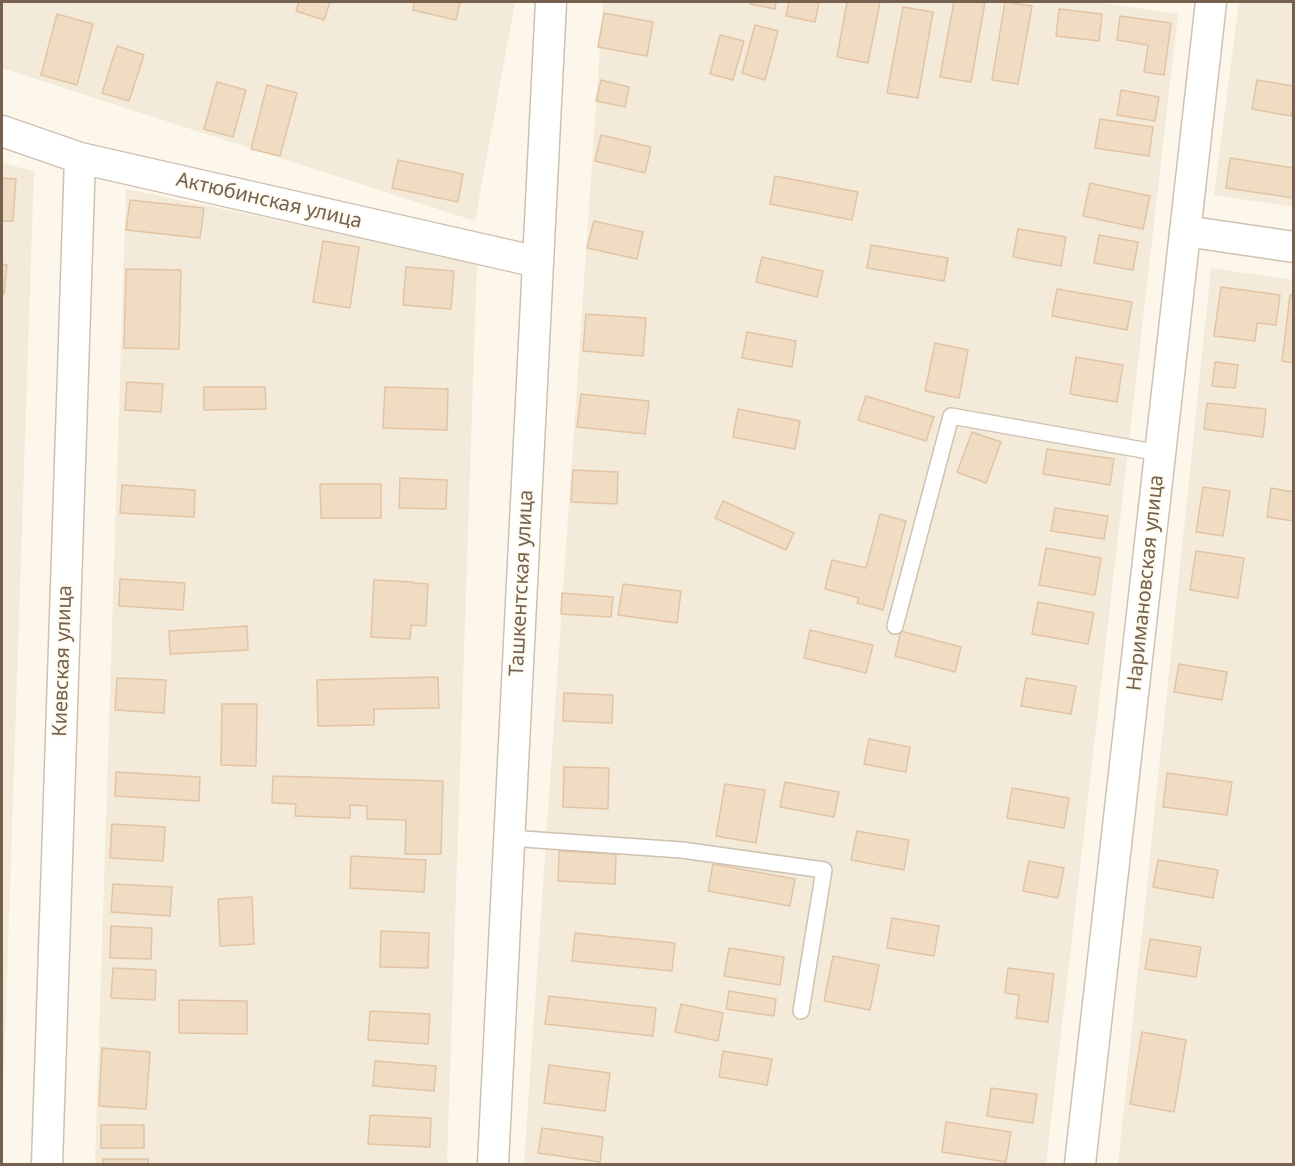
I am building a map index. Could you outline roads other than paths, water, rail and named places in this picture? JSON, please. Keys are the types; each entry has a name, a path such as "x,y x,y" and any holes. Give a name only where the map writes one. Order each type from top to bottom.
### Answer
{"street":[{"name":"Ташкентская улица","path":"493,1164 551,2"},
{"name":"Наримановская улица","path":"1080,1164 1211,2"},
{"name":"Актюбинская улица","path":"2,131 80,159 538,262"},
{"name":"Киевская улица","path":"46,1164 80,159"},
{"path":"1185,231 1293,248"}],"lane":[{"path":"895,626 951,416 1160,453"},
{"path":"509,838 682,850 824,870 801,1011"}]}
